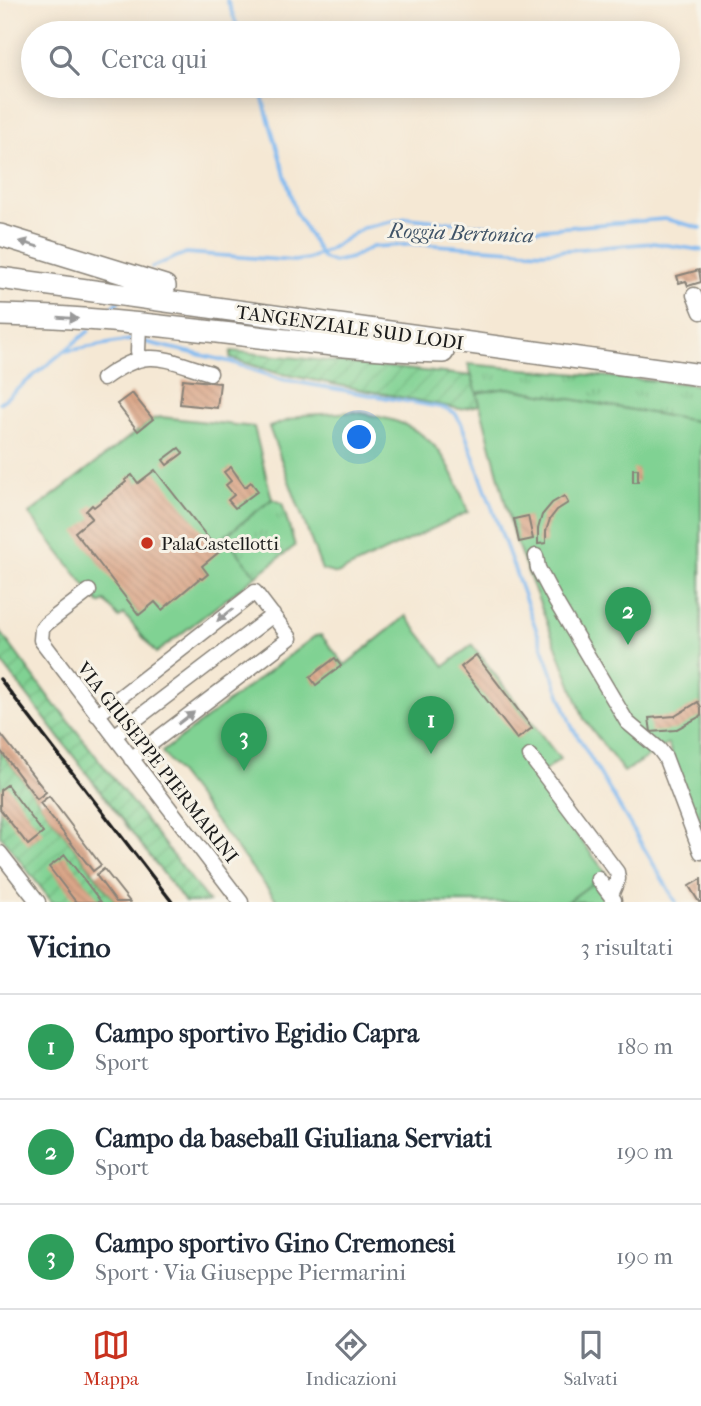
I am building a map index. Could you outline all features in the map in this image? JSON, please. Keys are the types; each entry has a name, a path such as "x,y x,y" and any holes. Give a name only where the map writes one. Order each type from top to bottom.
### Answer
{"highway":[{"path":"0,235 165,286"},
{"name":"TANGENZIALE SUD LODI","path":"0,264 701,361"},
{"name":"TANGENZIALE SUD LODI","path":"0,278 701,375"},
{"path":"0,315 432,352 560,356"}],"street":[{"path":"694,295 701,312"},
{"path":"139,325 140,358"},
{"path":"103,379 140,358 161,359 210,373"},
{"path":"536,556 538,568 556,602 627,722 665,757 701,852"},
{"name":"VIA GIUSEPPE PIERMARINI","path":"89,591 46,624 40,636 43,645 241,902"},
{"path":"97,715 255,592 273,615 290,638 131,759"},
{"path":"114,736 273,615"},
{"path":"530,756 617,872 613,898"},
{"path":"0,853 37,902"},
{"path":"598,878 613,898"}],"green space":[{"path":"231,351 472,376 480,405 460,409 277,373 230,358"},
{"path":"468,364 701,385 701,422 507,388 477,393"},
{"path":"507,388 701,422 701,830 668,744 624,772 584,719 514,536 477,393"},
{"path":"355,412 398,422 425,437 436,447 451,470 468,512 337,574 322,570 269,427 304,415"},
{"path":"161,417 254,427 272,499 225,536 256,576 156,653 124,614 119,618 105,601 100,604 29,514 153,419"},
{"path":"272,499 282,503 295,546 256,576 224,536"},
{"path":"406,616 445,666 472,645 560,759 534,779 606,873 567,902 278,902 162,752 315,636 321,635 345,665"},
{"path":"0,631 209,902 185,902 0,660"},
{"path":"0,750 116,902 52,902 0,835"},
{"path":"593,882 608,902 567,902"}],"building":[{"path":"699,270 701,282 688,286 686,281 679,283 677,276"},
{"path":"183,379 220,383 217,408 180,404"},
{"path":"132,393 153,419 138,431 117,404"},
{"path":"179,448 183,453 167,465 163,460"},
{"path":"231,467 245,487 251,482 258,491 235,508 228,500 234,495 226,485 231,481 224,472"},
{"path":"633,469 638,469 638,482 633,482"},
{"name":"PalaCastellotti","path":"155,470 219,552 202,566 208,574 202,579 162,610 155,602 139,615 75,532 92,518 86,511 92,505 94,507 132,475 138,483"},
{"path":"564,496 568,503 550,519 546,543 538,544 542,515 552,503"},
{"path":"528,516 533,539 519,542 514,519"},
{"path":"476,655 532,728 517,739 461,667"},
{"path":"335,658 341,666 316,685 310,677"},
{"path":"698,702 701,716 675,730 651,732 649,718 675,716"},
{"path":"0,733 46,792 37,799 0,750"},
{"path":"7,785 43,833 28,845 0,809 0,790"},
{"path":"49,796 101,865 93,871 40,803"},
{"path":"65,855 101,902 76,902 49,867"},
{"path":"104,869 130,902 116,902 96,875"},
{"path":"701,879 701,902 699,902 689,886"}],"waterway":[{"name":"Roggia Bertonica","path":"227,0 235,21"},
{"name":"Roggia Bertonica","path":"262,98 296,213 323,258 333,262 351,258 372,247 419,244 543,252 653,243 701,250"},
{"path":"152,267 186,253 294,261 308,259 363,228 407,218 531,230 665,219 701,228"},
{"path":"110,310 118,302"},
{"path":"0,403 89,331"},
{"path":"66,351 130,340"},
{"path":"145,342 231,362 279,379 444,408 455,413 462,425 571,725 676,902"}],"railway":[{"path":"0,679 172,902"}],"place":[{"name":"PalaCastellotti","path":"147,543"},
{"name":"Campo da baseball Giuliana Serviati","path":"628,645"},
{"name":"Campo sportivo Egidio Capra","path":"431,754"},
{"name":"Campo sportivo Gino Cremonesi","path":"244,771"}]}
